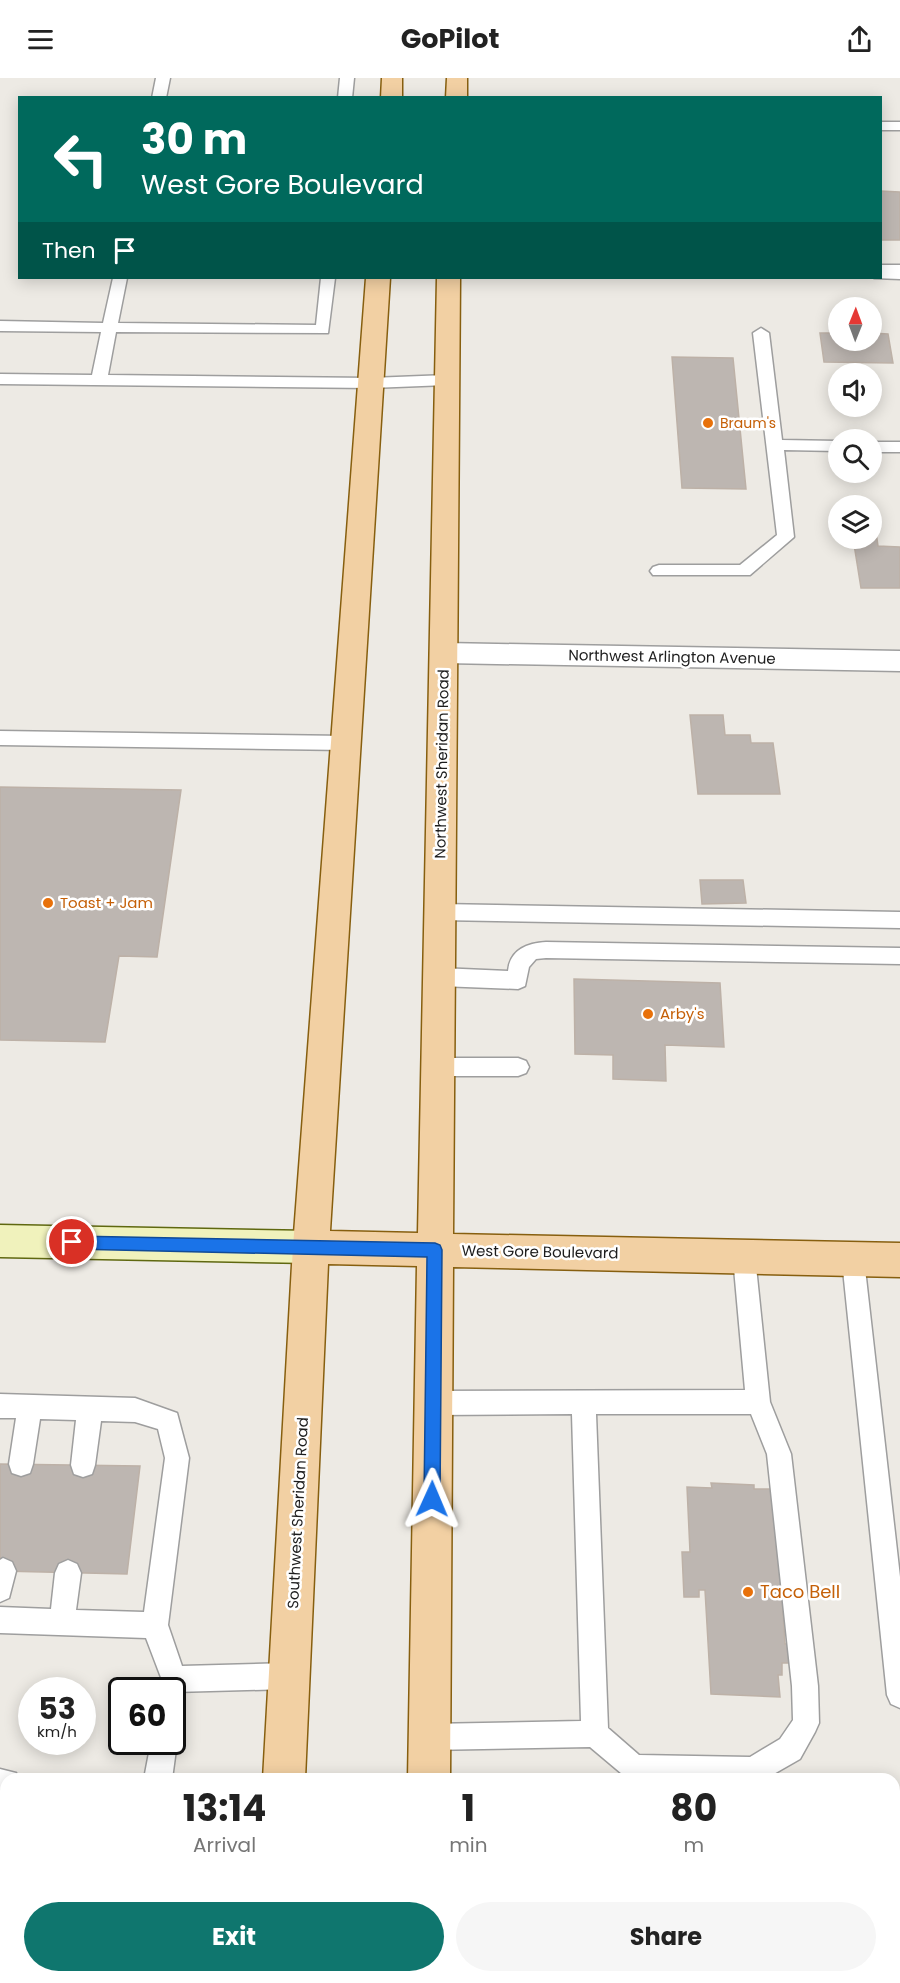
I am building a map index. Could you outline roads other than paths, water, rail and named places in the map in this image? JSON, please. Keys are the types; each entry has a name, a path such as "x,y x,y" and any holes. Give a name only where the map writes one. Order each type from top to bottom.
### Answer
{"main road":[{"path":"391,96 392,78"},
{"path":"456,96 457,78"},
{"path":"311,1247 378,279"},
{"name":"Northwest Sheridan Road","path":"435,1250 449,279"},
{"name":"West Gore Boulevard","path":"0,1241 900,1260"},
{"name":"Southwest Sheridan Road","path":"284,1773 311,1247"},
{"path":"429,1773 435,1250"}],"street":[{"path":"882,272 900,272"},
{"name":"Northwest Arlington Avenue","path":"444,653 900,661"}],"lane":[{"path":"159,96 163,78"},
{"path":"345,96 347,78"},
{"path":"882,126 900,126"},
{"path":"99,380 120,279"},
{"path":"0,326 323,330 328,279"},
{"path":"659,571 744,572 786,537 761,333"},
{"path":"0,379 371,383 447,380"},
{"path":"775,445 828,446"},
{"path":"882,447 900,447"},
{"path":"0,738 346,743"},
{"path":"440,912 900,920"},
{"path":"440,977 518,980 519,964 531,951 546,950 900,956"},
{"path":"437,1067 518,1067"},
{"path":"429,1737 595,1734 634,1768 753,1771 790,1749 806,1723 805,1686 779,1454 758,1402 744,1257"},
{"path":"853,1260 900,1695"},
{"path":"433,1403 758,1402"},
{"path":"584,1403 595,1734"},
{"path":"0,1406 135,1410 168,1421 177,1458 155,1625 171,1677"},
{"path":"21,1464 30,1406"},
{"path":"83,1465 90,1408"},
{"path":"62,1622 68,1573"},
{"path":"0,1620 155,1625"},
{"path":"186,1684 289,1676"},
{"path":"159,1773 162,1755"}],"place":[{"name":"Braum's","path":"708,423"},
{"name":"Toast + Jam","path":"48,903"},
{"name":"Arby's","path":"648,1014"},
{"name":"Taco Bell","path":"748,1592"}]}
